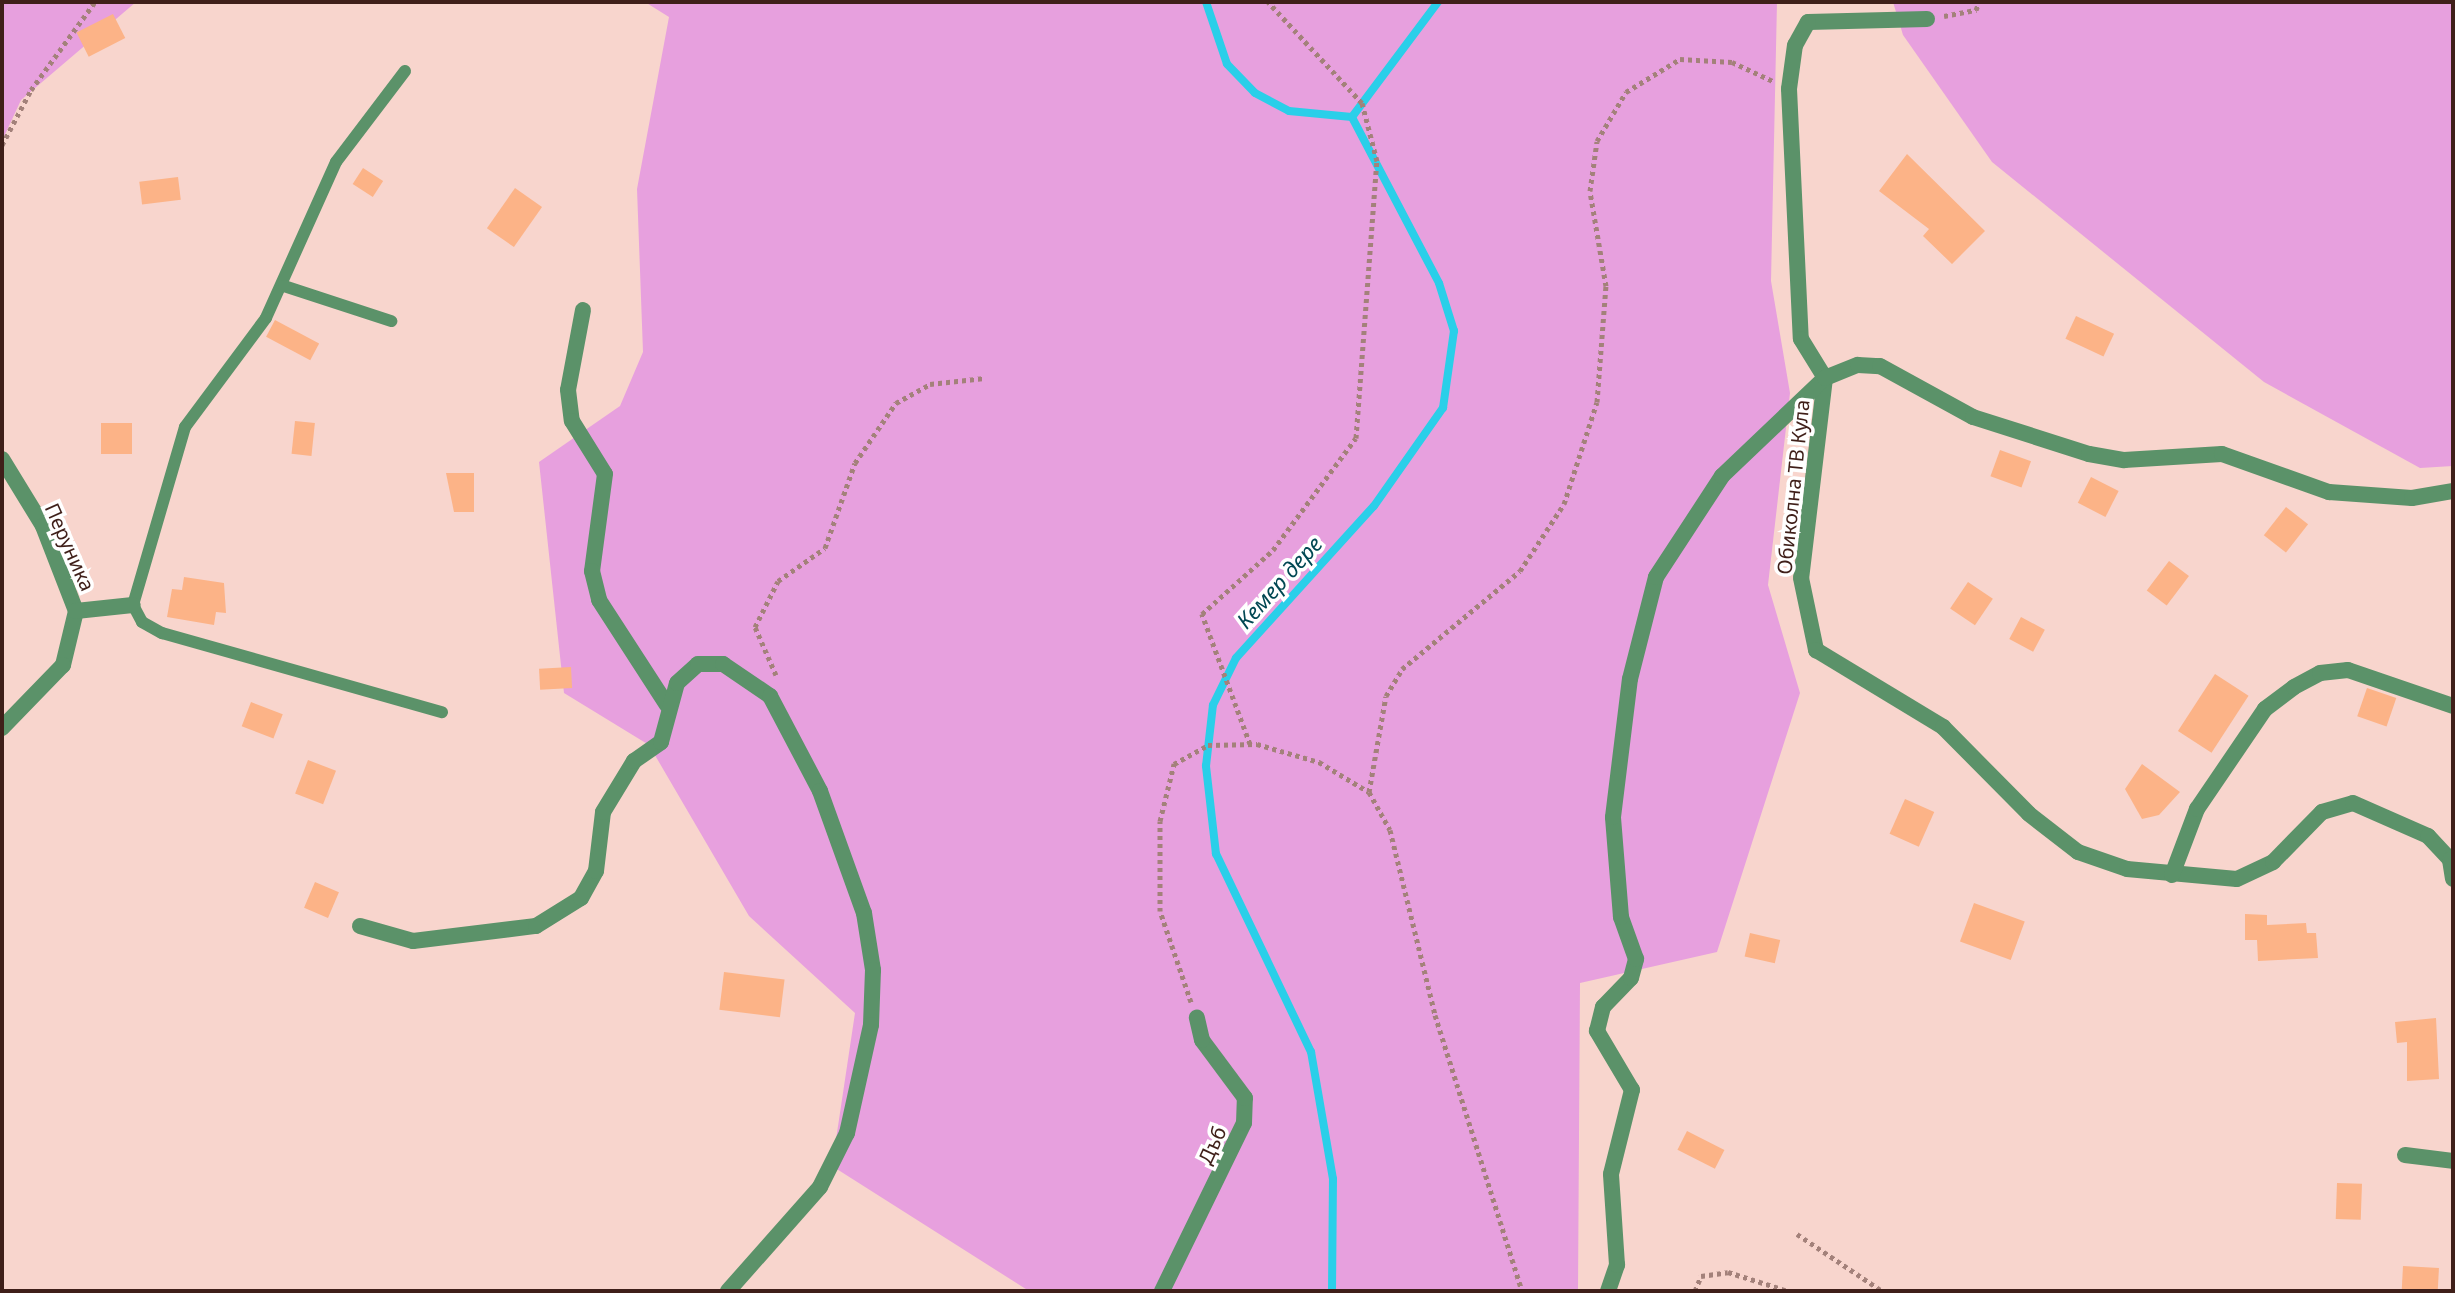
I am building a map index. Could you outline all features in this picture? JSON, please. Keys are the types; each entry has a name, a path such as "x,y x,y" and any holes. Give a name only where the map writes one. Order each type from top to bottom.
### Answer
{"street":[{"name":"Обиколна ТВ Кула","path":"1927,19 1808,22 1795,45 1789,89 1801,339 1825,378 1801,578 1816,650 1943,727 2029,814 2078,852 2172,875 2237,879 2273,862 2322,812 2353,803 2428,836 2450,860 2453,879"},
{"path":"583,310 568,390 572,421 605,474 592,571 599,600 667,705"},
{"path":"1608,1291 1617,1265 1611,1174 1632,1090 1597,1031 1603,1007 1631,978 1636,959 1621,917 1613,817 1630,679 1656,577 1722,476 1825,378 1858,365 1880,366 1973,417 2089,454 2124,460 2222,454 2329,492 2412,498 2453,491"},
{"name":"Перуника","path":"2,459 43,526 76,611 63,665 2,728"},
{"path":"76,611 133,605"},
{"path":"360,926 413,941 470,939 536,926 581,898 596,871 603,812 634,761 661,742 667,705 698,664 741,672 770,696 820,791 864,913 873,970 871,1025 847,1133 820,1187 728,1291"},
{"path":"2172,875 2197,809 2265,709 2294,687 2320,673 2348,670 2453,706"},
{"name":"Дъб","path":"1162,1291 1244,1123 1245,1098 1202,1040 1197,1018"},
{"path":"2405,1155 2453,1161"}],"lane":[{"path":"405,71 336,162 284,286 185,427 133,605 142,622 162,633 442,712"},
{"path":"284,286 391,321"}],"path":[{"path":"2,145 31,90 95,2"},
{"path":"1250,744 1202,614 1273,550 1356,438 1377,161 1362,103 1268,2"},
{"path":"1927,19 1976,10 1979,2"},
{"path":"1369,792 1386,696 1402,669 1520,571 1564,504 1597,402 1606,286 1590,191 1597,141 1626,92 1680,59 1732,62 1789,89"},
{"path":"780,682 755,627 778,581 825,548 855,463 896,403 930,384 985,378"},
{"path":"1197,1018 1160,911 1160,821 1174,764 1208,745 1250,744 1319,762 1369,792 1390,830 1435,1015 1522,1291"},
{"path":"1797,1234 1882,1291"},
{"path":"1695,1291 1701,1276 1728,1272 1788,1291"}],"shaded area":[{"path":"2,2 136,2 21,100 2,141"},
{"path":"645,2 1777,2 1771,281 1790,393 1768,585 1800,693 1717,952 1580,983 1578,1291 1029,1291 832,1166 855,1013 749,916 649,745 564,693 539,462 620,406 643,352 637,189 669,17"},
{"path":"1893,2 2453,2 2453,466 2420,468 2264,382 1992,162 1903,35"}],"building":[{"path":"113,14 125,38 89,57 76,33"},
{"path":"1907,154 1985,231 1952,264 1923,236 1929,229 1879,191"},
{"path":"363,168 383,181 373,197 353,184"},
{"path":"178,177 181,200 142,205 139,182"},
{"path":"515,188 542,207 514,247 487,228"},
{"path":"2076,316 2114,334 2103,356 2065,339"},
{"path":"275,320 319,343 310,360 266,337"},
{"path":"295,421 315,423 311,456 292,454"},
{"path":"101,423 132,423 132,454 101,454"},
{"path":"2000,450 2031,461 2021,488 1990,476"},
{"path":"446,473 474,473 474,512 454,512"},
{"path":"2091,477 2119,491 2105,517 2078,503"},
{"path":"2286,507 2308,524 2286,553 2264,535"},
{"path":"2169,561 2189,576 2167,606 2147,591"},
{"path":"184,577 224,583 226,613 216,612 214,625 167,617 172,589 182,590"},
{"path":"1968,582 1993,599 1975,625 1950,609"},
{"path":"2021,617 2045,630 2033,652 2009,639"},
{"path":"571,667 572,688 540,690 539,669"},
{"path":"2215,674 2249,696 2212,753 2178,731"},
{"path":"2367,688 2396,698 2387,726 2357,716"},
{"path":"251,702 283,714 273,738 242,726"},
{"path":"308,760 336,771 323,804 295,794"},
{"path":"2142,764 2180,792 2159,815 2142,819 2125,789"},
{"path":"1905,799 1934,812 1919,847 1890,834"},
{"path":"315,882 339,892 328,918 304,908"},
{"path":"1974,903 2025,921 2011,960 1960,942"},
{"path":"2245,914 2267,915 2267,925 2306,923 2307,933 2316,933 2318,958 2258,961 2257,940 2245,940"},
{"path":"1750,933 1780,940 1775,963 1745,956"},
{"path":"724,972 785,979 780,1017 719,1010"},
{"path":"2436,1018 2439,1079 2407,1081 2407,1042 2397,1043 2395,1022"},
{"path":"1687,1131 1724,1150 1715,1169 1677,1150"},
{"path":"2337,1183 2362,1184 2361,1220 2336,1219"},
{"path":"2403,1266 2439,1268 2438,1291 2402,1291"}],"waterway":[{"path":"1206,2 1227,64 1255,93 1289,111 1352,117"},
{"name":"Кемер дере","path":"1332,1291 1333,1179 1311,1052 1216,854 1206,766 1213,705 1236,658 1374,506 1443,408 1454,331 1439,283 1352,117 1438,2"}]}
